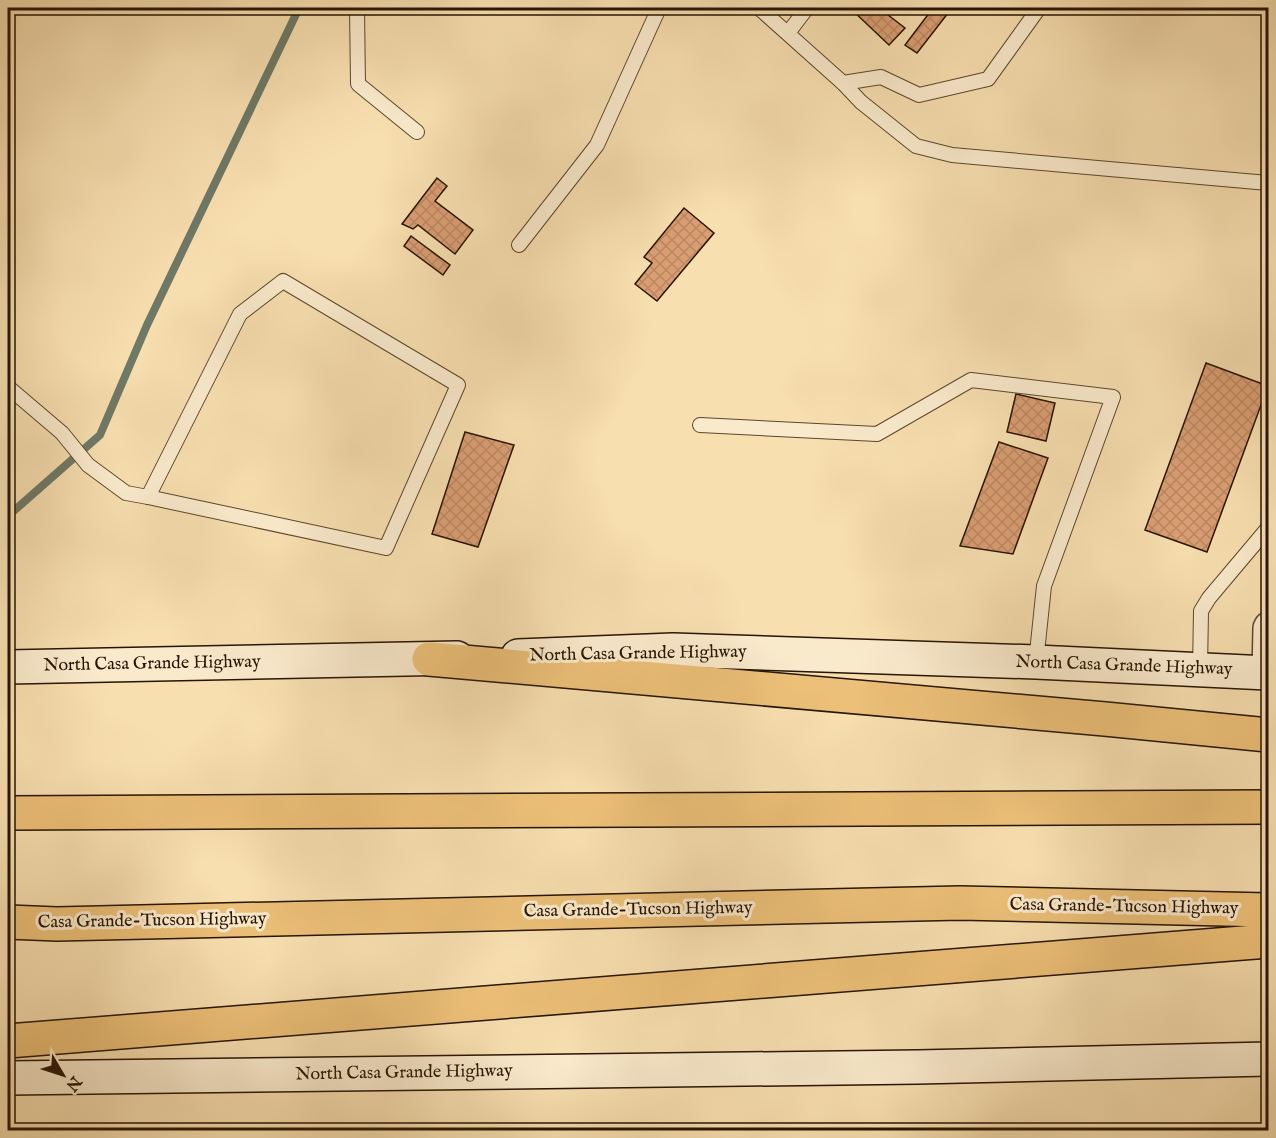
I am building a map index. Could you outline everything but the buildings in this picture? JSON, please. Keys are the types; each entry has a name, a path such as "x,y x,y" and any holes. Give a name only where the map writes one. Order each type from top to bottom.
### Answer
{"highway":[{"path":"429,659 1269,735"},
{"path":"8,813 1269,807"},
{"name":"Casa Grande-Tucson Highway","path":"8,922 68,924 960,903 1269,910"},
{"path":"8,1041 1269,941"}],"main road":[{"name":"North Casa Grande Highway","path":"8,667 429,659 673,651 1036,662 1267,673"},
{"name":"North Casa Grande Highway","path":"8,1078 918,1067 1269,1059"}],"street":[{"path":"1267,673 1267,628 1269,626"}],"lane":[{"path":"357,8 358,84 417,132"},
{"path":"519,245 597,145 659,8"},
{"path":"759,8 843,82 861,102 916,146 952,155 1269,183"},
{"path":"788,33 807,8"},
{"path":"843,82 881,77 919,95 988,79 1039,8"},
{"path":"8,387 62,433 88,465 126,493 148,498 386,548 458,385 283,281 240,314 148,498"},
{"path":"700,425 877,434 971,380 1113,397 1044,586 1036,662"},
{"path":"1200,669 1201,611 1209,598 1269,528"}],"waterway":[{"path":"8,516 100,435 147,325 299,8"}]}
